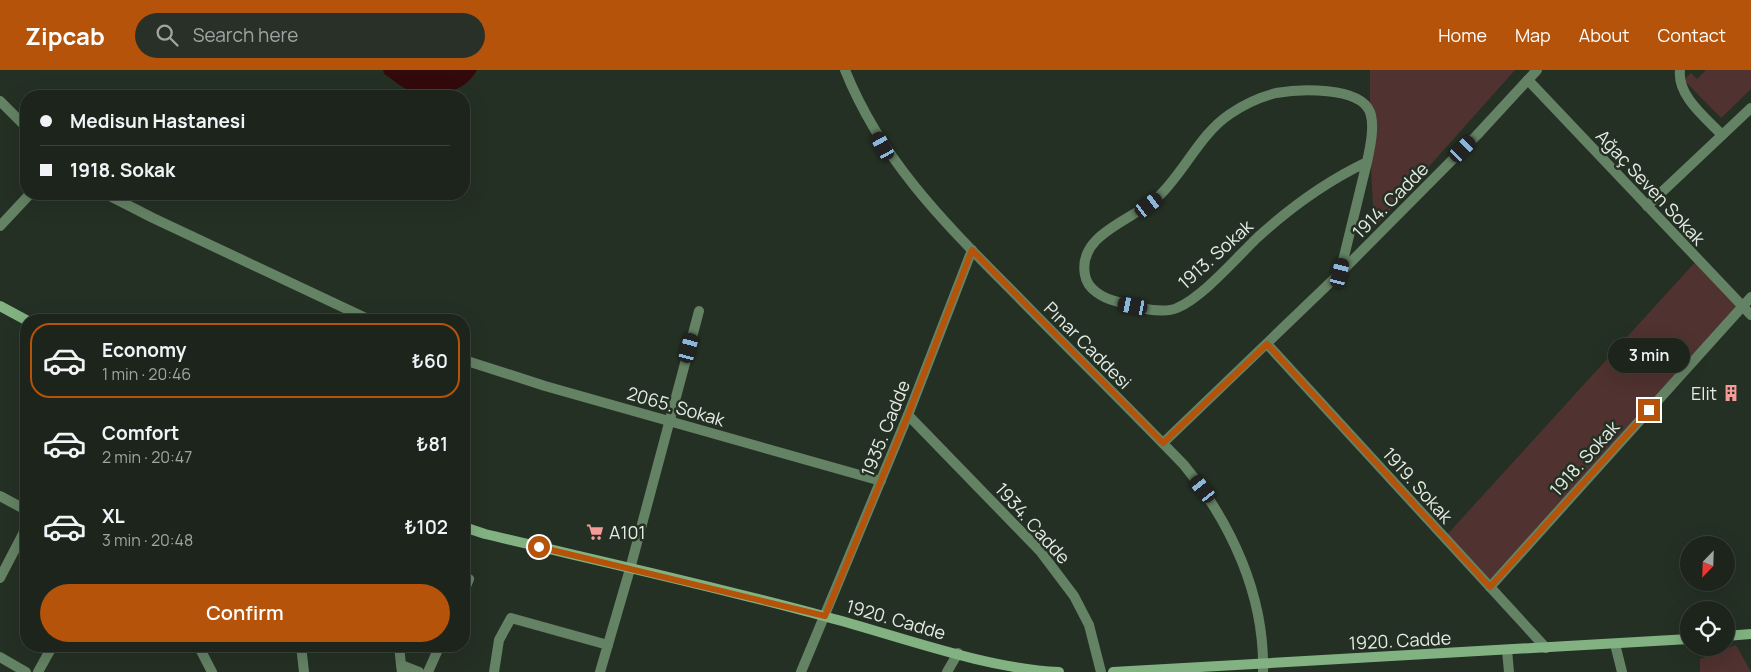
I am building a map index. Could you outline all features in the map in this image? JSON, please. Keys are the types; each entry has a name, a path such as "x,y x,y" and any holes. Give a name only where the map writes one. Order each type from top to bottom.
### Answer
{"main road":[{"path":"0,306 20,317"},
{"name":"1920. Cadde","path":"470,529 825,616 958,653 1025,668 1059,672"},
{"path":"1735,636 1750,636"},
{"name":"1920. Cadde","path":"1112,672 1263,668 1680,640"}],"street":[{"name":"Pınar Caddesi","path":"845,70 858,100 892,159 929,205 1163,443 1203,489 1234,540 1251,591 1258,621 1263,668"},
{"name":"1914. Cadde","path":"1163,443 1340,273 1477,135 1537,70"},
{"path":"1680,70 1680,85 1687,97 1722,135"},
{"name":"Ağaç Seven Sokak","path":"1528,80 1751,315"},
{"name":"1913. Sokak","path":"1340,273 1367,162 1371,134 1370,112 1356,98 1335,92 1318,91 1276,93 1256,100 1229,114 1215,127 1183,169 1157,198 1092,243 1085,254 1083,264 1085,279 1094,290 1107,299 1146,308 1175,309 1204,288 1258,237 1301,201 1338,177 1367,162"},
{"path":"0,101 20,121"},
{"path":"1647,206 1751,108"},
{"path":"0,226 24,200"},
{"path":"118,200 357,314"},
{"name":"1935. Cadde","path":"801,672 908,415 972,250"},
{"name":"1918. Sokak","path":"1490,587 1751,297"},
{"path":"600,672 630,569 699,311"},
{"name":"1919. Sokak","path":"1267,344 1546,648"},
{"name":"2065. Sokak","path":"470,362 545,386 881,481"},
{"name":"1934. Cadde","path":"908,415 1040,551 1074,596 1089,625 1101,672"},
{"path":"0,496 20,507"},
{"path":"0,578 20,540"},
{"path":"494,672 499,640 510,618 608,645"},
{"path":"1615,644 1622,672"},
{"path":"1507,650 1509,672"},
{"path":"38,672 49,652"},
{"path":"202,652 212,672"},
{"path":"303,652 304,672"},
{"path":"400,652 401,669 419,672"},
{"path":"428,672 437,652"},
{"path":"947,672 958,653"},
{"path":"0,657 26,672"}],"shaded area":[{"path":"383,70 477,70 471,78 455,90 408,90 384,74"},
{"path":"1370,70 1515,70 1374,228 1370,145"},
{"path":"1706,70 1751,70 1751,89 1721,118 1684,80 1691,73 1697,79"},
{"path":"1698,259 1742,306 1490,587 1444,538"},
{"path":"1735,645 1751,672 1700,672 1700,659 1708,656 1735,656"}],"place":[{"name":"Elit","path":"1731,393"},
{"name":"A101","path":"595,532"}],"route":[{"path":"539,547 825,616 908,415 972,250 1163,443 1267,344 1490,587 1649,410"}]}
